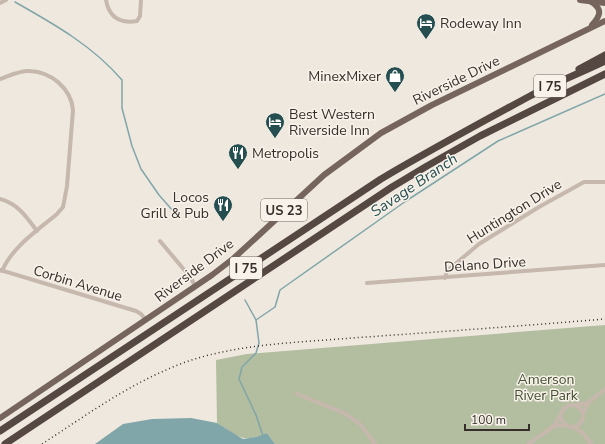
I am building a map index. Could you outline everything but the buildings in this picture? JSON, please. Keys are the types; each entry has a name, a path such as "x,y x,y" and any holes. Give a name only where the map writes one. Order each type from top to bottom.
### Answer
{"highway":[{"path":"550,86 605,55"},
{"name":"I 75","path":"0,431 381,179 446,141 550,86 605,61"},
{"name":"I 75","path":"5,444 421,169 480,136 605,74"},
{"path":"592,81 605,78"}],"main road":[{"path":"580,0 605,3"},
{"path":"589,28 598,18 599,12 597,7 590,1"},
{"name":"Riverside Drive","path":"0,418 196,286 234,258 324,175 381,133 432,105 605,21"}],"street":[{"path":"0,3 6,0"},
{"path":"106,0 108,12 115,19 133,22 137,21 140,16 141,0"},
{"path":"0,79 16,73 30,71 54,79 67,91 72,103 67,186 63,207 11,255 1,270"},
{"name":"Huntington Drive","path":"444,278 447,271 479,244 532,211 584,182 605,182"},
{"path":"0,199 12,203 20,210 37,231"},
{"path":"160,241 196,286"},
{"name":"Delano Drive","path":"367,283 605,265"},
{"name":"Corbin Avenue","path":"1,270 136,312 141,314 146,320"},
{"path":"583,433 583,414 588,403 605,389"},
{"path":"298,394 344,413 360,424 375,444"},
{"path":"528,444 554,426 566,406 588,403"},
{"path":"575,405 582,409 583,414"},
{"path":"561,414 563,422 566,425"},
{"path":"573,427 580,424 582,421"},
{"path":"554,426 566,425 573,427 583,433 591,444"}],"green space":[{"name":"Amerson River Park","path":"605,325 605,444 275,444 267,433 251,438 240,437 217,423 216,360 247,354"}],"water":[{"path":"191,418 217,423 243,439 256,437 267,433 275,444 95,444 123,424 152,419"}],"waterway":[{"path":"15,2 58,27 86,46 122,80 122,108 132,146 141,169 159,195 174,212"},
{"name":"Savage Branch","path":"256,320 275,307 280,290 406,201 498,141 605,94"},
{"path":"245,300 256,320 259,343 256,353 242,367 239,379 256,415 263,436"}],"railway":[{"path":"42,444 102,404 134,386 188,361 210,355 282,343 605,319"}],"place":[{"name":"Rodeway Inn","path":"426,40"},
{"name":"MinexMixer","path":"395,93"},
{"name":"Best Western Riverside Inn","path":"275,139"},
{"name":"Metropolis","path":"238,170"},
{"name":"Locos Grill & Pub","path":"223,222"}]}
